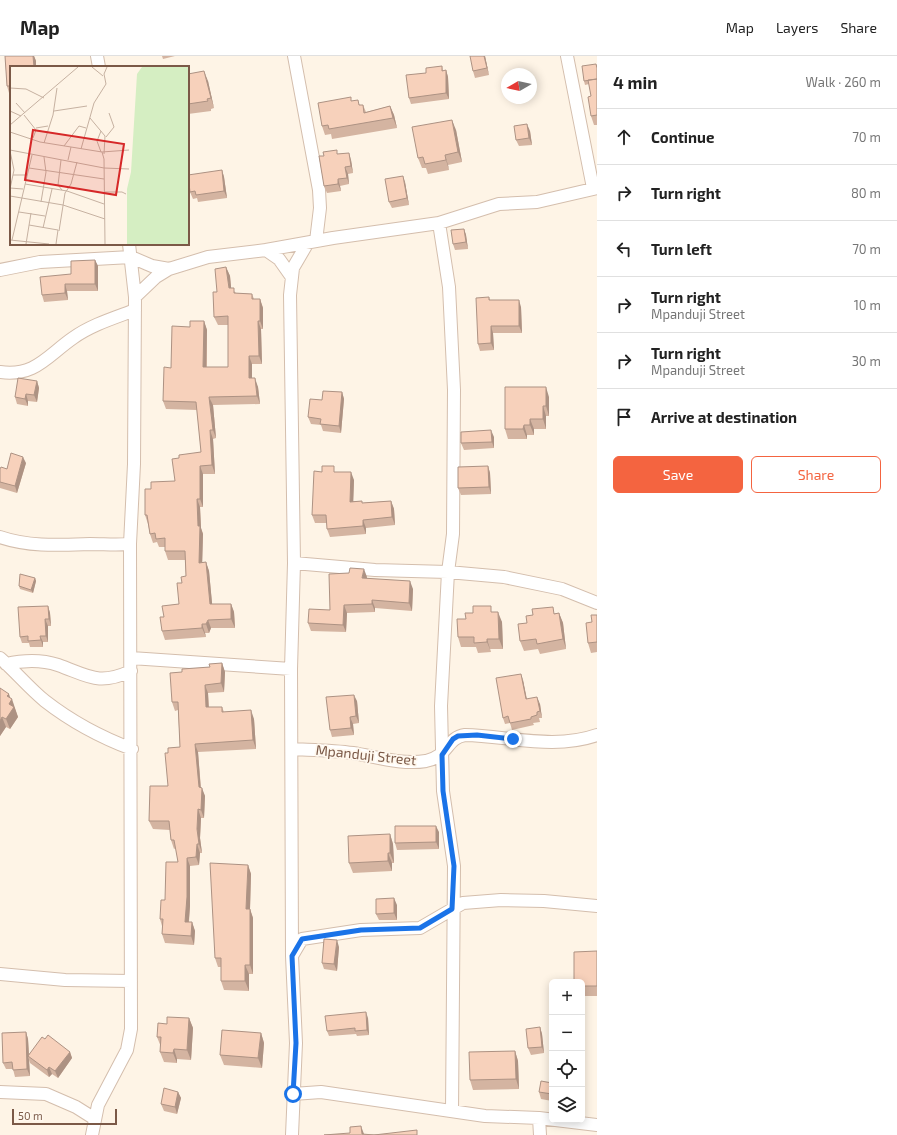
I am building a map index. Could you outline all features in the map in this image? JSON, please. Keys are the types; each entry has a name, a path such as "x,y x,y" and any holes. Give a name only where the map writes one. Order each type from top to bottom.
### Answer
{"street":[{"path":"97,56 99,66"},
{"path":"292,1135 296,1043 292,956 291,669 294,563 291,276 296,260 311,242 320,208 319,190 294,56"},
{"path":"135,297 156,277 169,269 208,257 266,250 439,223 499,204 537,202 595,188 567,56"},
{"path":"439,223 449,287 454,390 453,534 448,572 442,667 443,791 454,866 452,909 454,999 452,1110"},
{"path":"92,1135 98,1105 130,1041 132,749 130,544 134,464 135,297 129,245"},
{"path":"266,250 279,259 291,276"},
{"path":"0,270 40,262 131,258 152,266 169,269"},
{"path":"0,372 19,373 28,371 40,364 73,338 93,327 135,310"},
{"path":"0,537 37,544 109,546 130,544"},
{"path":"294,563 375,570 448,572 504,577 562,589 597,603"},
{"path":"131,658 291,669"},
{"path":"3,661 38,661 57,665 93,679 104,680 131,671"},
{"path":"3,661 44,700 86,730 132,749"},
{"path":"442,755 453,739 465,735 546,742 570,741 597,735"},
{"name":"Mpanduji Street","path":"292,749 352,753 415,762 428,760 442,755"},
{"path":"292,956 302,939 361,930 420,928 463,903 501,900 544,901 597,906"},
{"path":"0,974 65,980 131,981"},
{"path":"0,1092 46,1094 76,1107 95,1119"},
{"path":"293,1094 321,1092 485,1116 539,1118 597,1126"},
{"path":"539,1118 540,1135"}],"building":[{"path":"5,56 33,56 34,66 10,66 10,86 7,86"},
{"path":"470,56 484,56 487,68 473,71"},
{"path":"596,64 597,79 584,81 582,66"},
{"path":"442,66 442,71 446,70 446,93 409,98 406,75 426,73 426,68"},
{"path":"204,71 211,98 207,99 208,101 189,104 189,74"},
{"path":"597,79 597,115 591,116 588,97 591,96 588,80"},
{"path":"351,97 351,101 358,100 359,105 363,105 364,113 390,106 393,118 329,129 328,125 322,126 318,103"},
{"path":"452,120 458,152 445,155 446,160 425,164 423,157 418,158 412,127"},
{"path":"527,124 529,138 516,140 514,126"},
{"path":"337,150 337,154 349,153 351,166 345,167 347,178 338,179 338,184 324,186 319,156 324,156 323,152"},
{"path":"222,170 224,191 196,195 195,191 190,192 189,175"},
{"path":"403,176 407,198 389,202 385,179"},
{"path":"464,229 466,242 453,244 451,230"},
{"path":"95,260 95,284 65,284 65,293 42,295 40,277 71,274 71,261"},
{"path":"226,267 229,288 234,288 234,293 252,294 252,299 260,299 260,321 258,321 259,356 249,356 249,378 255,378 257,396 209,397 213,430 210,430 212,465 200,466 200,499 197,499 198,526 200,526 199,563 206,562 210,604 231,604 231,619 208,620 206,624 202,624 202,628 162,631 160,617 164,617 162,606 179,604 177,583 182,583 181,577 186,576 185,551 165,551 165,538 156,539 155,533 150,534 147,515 145,515 145,489 151,489 151,482 175,481 172,459 179,458 179,455 201,452 196,402 163,401 164,367 171,368 172,326 190,327 190,321 204,321 203,367 228,367 228,316 214,317 213,292 217,292 215,269"},
{"path":"489,297 489,300 519,300 519,326 491,326 491,343 478,344 476,298"},
{"path":"18,378 37,381 34,395 26,394 25,399 15,397"},
{"path":"505,387 546,387 546,406 543,406 543,419 530,419 530,425 524,425 523,429 505,429"},
{"path":"323,391 342,392 339,426 320,424 321,419 308,417 310,399 322,400"},
{"path":"491,430 492,442 461,443 461,432"},
{"path":"11,453 23,457 15,486 0,482 0,469 1,467 7,469"},
{"path":"322,466 334,466 334,472 351,472 350,502 362,501 362,503 391,501 392,517 363,520 363,526 327,529 326,515 312,515 314,471 322,472"},
{"path":"488,466 489,487 458,488 458,467"},
{"path":"350,568 364,569 362,578 410,581 409,603 372,600 372,604 344,605 343,625 308,623 309,609 330,610 329,574 349,573"},
{"path":"20,574 35,578 31,590 19,586"},
{"path":"48,606 49,619 45,619 46,636 40,636 41,640 28,641 28,636 20,637 18,607"},
{"path":"473,606 491,606 491,612 498,612 499,639 487,639 487,642 474,643 474,637 458,637 457,619 466,619 465,613 473,613"},
{"path":"553,607 554,614 559,613 563,639 537,644 536,639 520,641 518,624 527,623 526,616 533,615 532,609"},
{"path":"591,615 597,615 597,642 588,643 586,623 592,622"},
{"path":"222,663 221,683 205,685 206,707 222,707 222,712 251,710 253,740 195,744 199,787 202,788 201,810 198,809 197,829 199,844 197,844 196,857 187,858 187,897 185,922 192,922 191,936 162,934 163,919 160,919 161,900 165,900 166,862 178,862 174,840 171,840 169,821 149,821 150,786 168,786 165,753 168,753 168,748 180,747 178,702 172,702 170,673 182,672 182,669 210,667 209,664"},
{"path":"521,674 526,699 537,697 540,711 537,712 537,715 531,717 531,719 510,723 508,716 503,718 496,678"},
{"path":"0,688 9,694 7,696 12,699 9,704 14,707 6,719 2,717 0,721"},
{"path":"354,695 356,716 350,717 351,728 330,730 326,697"},
{"path":"395,826 436,826 436,842 395,843"},
{"path":"390,834 390,853 388,853 388,861 349,863 348,836"},
{"path":"210,863 248,865 246,909 250,909 250,965 245,965 245,981 221,981 221,958 215,958"},
{"path":"394,898 394,913 376,914 376,899"},
{"path":"324,939 337,940 334,964 322,963"},
{"path":"597,951 597,986 585,986 585,979 574,979 574,952"},
{"path":"366,1012 367,1030 355,1031 355,1028 327,1031 325,1016"},
{"path":"167,1017 189,1018 187,1050 174,1049 173,1053 160,1052 161,1037 157,1037 158,1023 167,1024"},
{"path":"540,1027 542,1047 528,1048 526,1029"},
{"path":"222,1030 261,1033 258,1058 220,1055"},
{"path":"26,1032 27,1069 13,1070 12,1062 3,1063 2,1033"},
{"path":"48,1035 70,1052 55,1071 49,1067 47,1070 28,1056 42,1037 45,1039"},
{"path":"515,1051 516,1079 470,1080 469,1052"},
{"path":"541,1081 549,1082 549,1094 539,1092"},
{"path":"164,1088 178,1092 175,1107 161,1104"},
{"path":"361,1126 362,1134 374,1135 324,1135 350,1133 350,1127"},
{"path":"417,1130 417,1135 374,1135"}],"route":[{"path":"293,1094 296,1043 292,956 297,945 302,939 343,931 388,928 420,928 433,922 452,909 454,866 443,791 442,755 453,739 458,736 477,735 513,739"}]}
